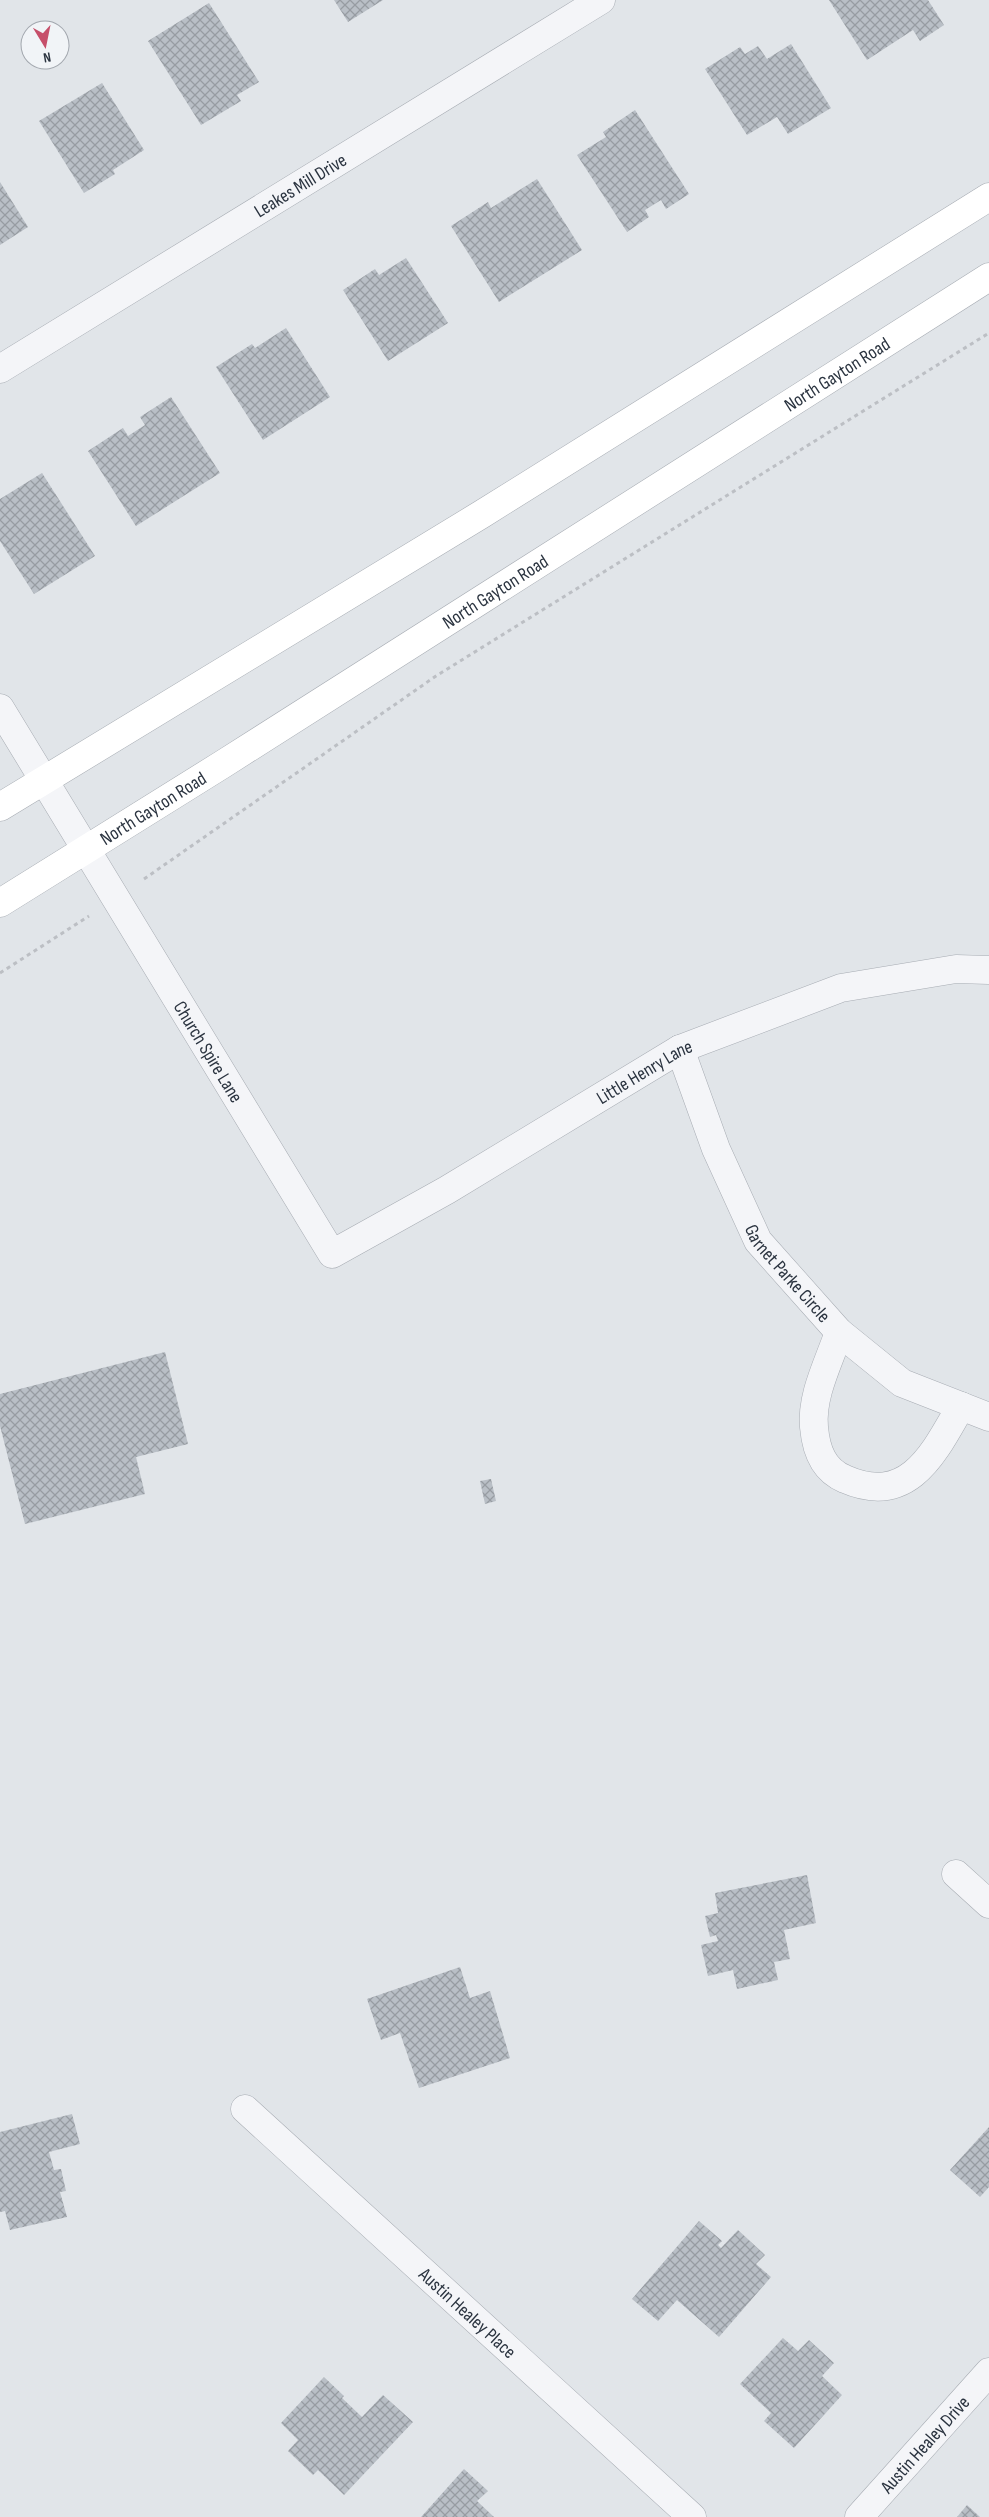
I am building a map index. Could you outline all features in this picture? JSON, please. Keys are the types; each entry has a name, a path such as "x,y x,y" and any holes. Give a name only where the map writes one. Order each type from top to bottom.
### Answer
{"main road":[{"path":"0,807 474,519 989,197"},
{"name":"North Gayton Road","path":"0,903 989,277"}],"street":[{"name":"Leakes Mill Drive","path":"0,369 601,0"},
{"name":"Church Spire Lane","path":"0,708 332,1254"},
{"name":"Little Henry Lane","path":"332,1254 447,1190 680,1049 841,988 956,969 989,970"},
{"name":"Garnet Parke Circle","path":"680,1049 716,1149 758,1241 839,1332 902,1383 989,1417"},
{"path":"839,1332 816,1396 814,1426 818,1454 833,1474 864,1488 893,1486 914,1473 931,1457 961,1406"},
{"path":"956,1874 989,1904"},
{"name":"Austin Healey Place","path":"245,2109 692,2517"},
{"name":"Austin Healey Drive","path":"859,2517 989,2372"}],"path":[{"path":"0,973 117,898 436,676 989,333"}],"building":[{"path":"334,0 383,0 348,22"},
{"path":"829,0 928,0 944,25 920,41 913,30 867,60"},
{"path":"209,3 259,82 237,95 241,101 201,125 148,41"},
{"path":"791,44 831,108 788,134 777,117 747,135 705,69 740,47 745,54 758,46 767,59"},
{"path":"102,83 144,150 113,170 115,174 84,193 39,121"},
{"path":"635,110 689,194 666,209 661,200 645,210 649,217 627,232 577,155 606,137 603,132"},
{"path":"537,179 582,250 499,302 451,226 488,202 491,208"},
{"path":"0,182 28,227 0,245"},
{"path":"406,258 448,323 388,361 343,290 375,269 379,275"},
{"path":"286,328 330,397 263,440 216,367 252,344 255,348"},
{"path":"171,397 220,473 136,526 88,451 123,428 128,436 145,425 140,417"},
{"path":"42,473 95,556 34,594 0,541 0,499"},
{"path":"165,1352 188,1444 136,1457 145,1494 25,1524 0,1426 0,1394"},
{"path":"491,1479 496,1501 485,1504 480,1481"},
{"path":"807,1875 816,1923 784,1930 790,1959 774,1962 778,1980 737,1989 733,1970 708,1976 701,1945 718,1941 716,1935 710,1937 705,1916 718,1913 715,1893"},
{"path":"460,1967 470,1998 490,1991 510,2058 419,2088 400,2033 381,2040 367,1999"},
{"path":"72,2114 80,2144 49,2152 54,2170 61,2169 66,2191 60,2192 67,2217 10,2230 5,2211 0,2212 0,2132"},
{"path":"989,2127 989,2187 980,2197 950,2170"},
{"path":"699,2221 722,2241 718,2245 721,2248 738,2230 765,2255 756,2264 771,2277 719,2337 677,2300 658,2321 632,2299"},
{"path":"783,2338 798,2351 809,2340 834,2363 822,2376 842,2395 794,2448 764,2421 771,2413 740,2384"},
{"path":"324,2377 362,2417 383,2395 413,2422 344,2495 318,2470 313,2475 288,2451 298,2440 281,2423"},
{"path":"464,2469 488,2491 477,2501 494,2517 421,2517"},
{"path":"967,2505 980,2517 957,2517"}]}
